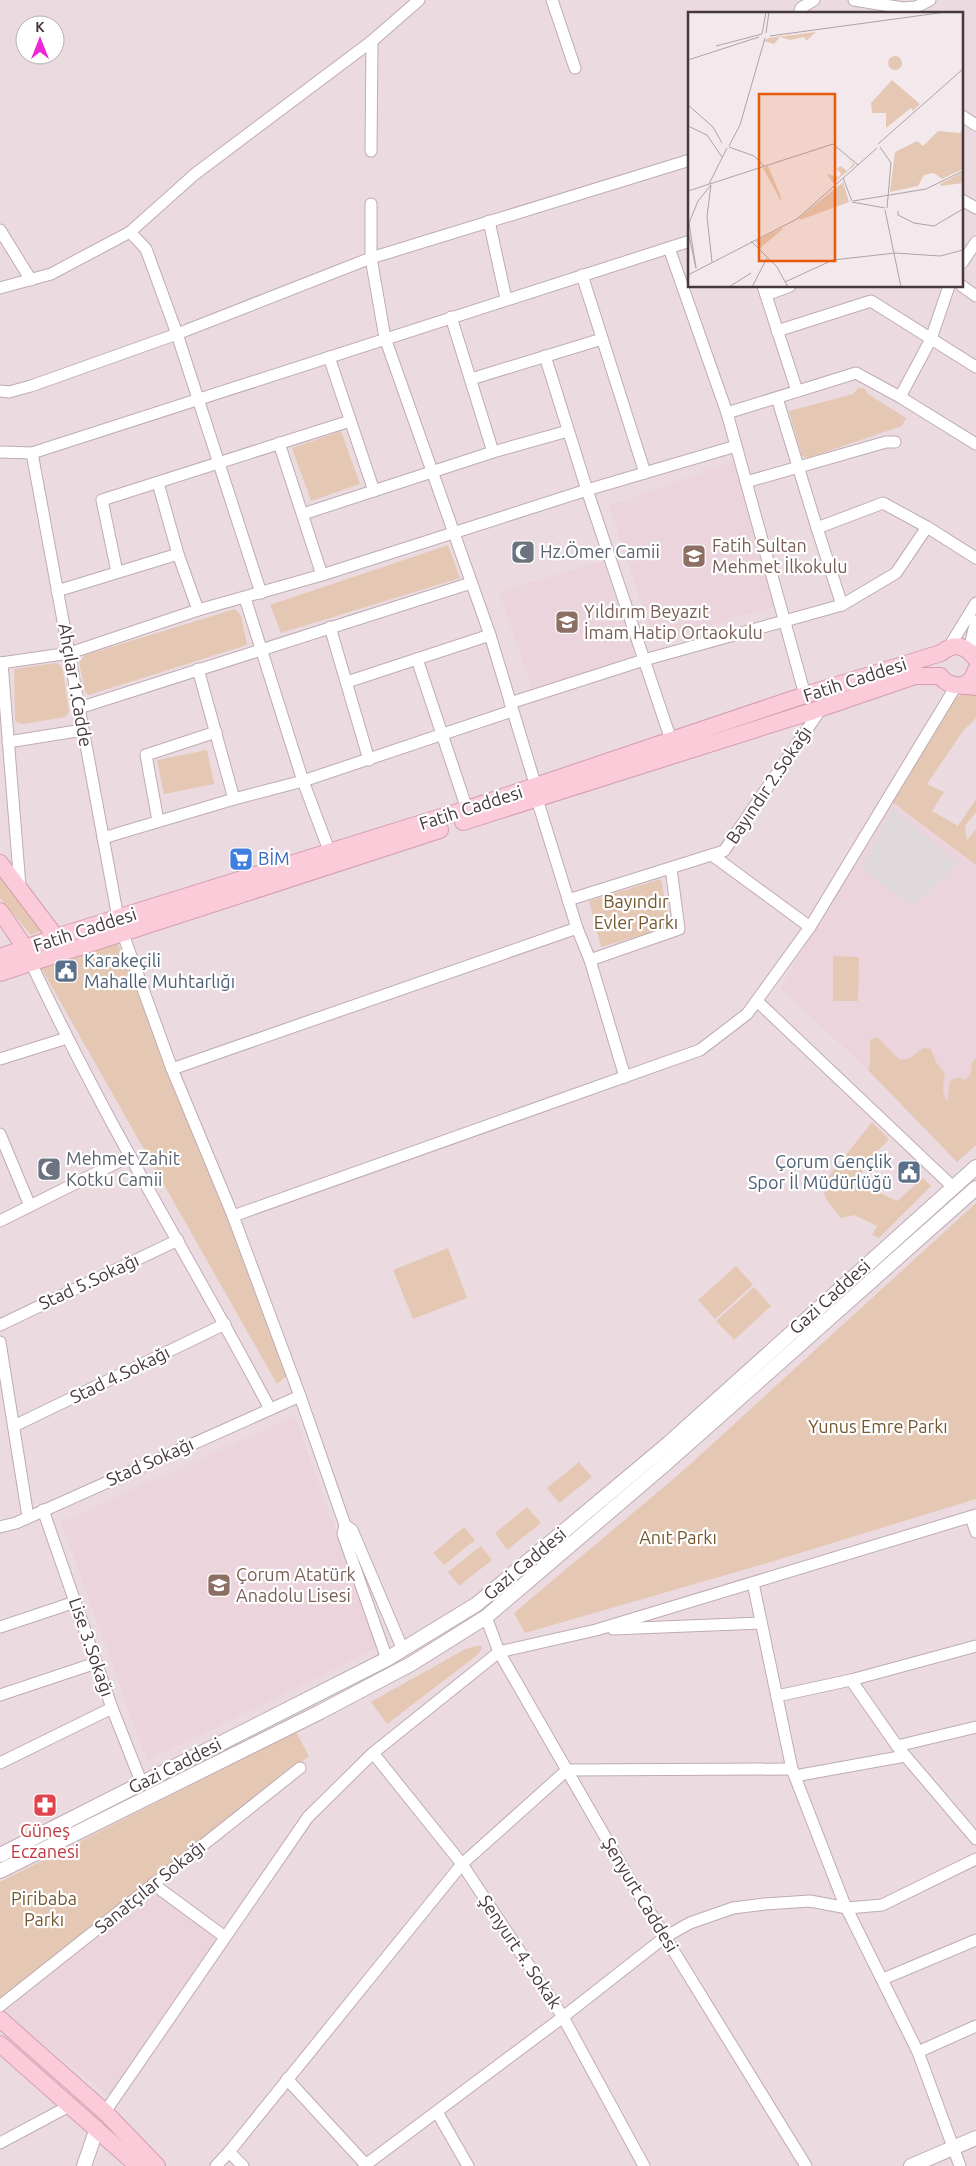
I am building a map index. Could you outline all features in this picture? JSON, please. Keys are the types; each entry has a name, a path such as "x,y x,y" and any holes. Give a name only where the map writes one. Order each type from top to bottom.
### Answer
{"main road":[{"name":"Fatih Caddesi","path":"0,957 28,956 121,926 330,853 467,809 537,793 671,740 945,650 960,646 974,657"},
{"path":"945,650 936,662 944,682 965,686 976,670"},
{"name":"Fatih Caddesi","path":"0,973 56,937 121,926 277,882 537,793 821,708 915,676 940,676"},
{"path":"0,863 20,886 56,937"},
{"path":"0,911 28,956"},
{"path":"0,2019 105,2112 157,2166"},
{"path":"2,2050 71,2105 138,2166"}],"street":[{"path":"0,288 51,274 130,232 195,174 372,41 419,0"},
{"path":"552,0 575,68"},
{"path":"800,12 801,8 814,0"},
{"path":"854,0 903,11 930,0"},
{"path":"371,151 372,41"},
{"path":"964,117 976,125"},
{"path":"0,391 9,392 31,386 177,334 371,258 688,161"},
{"path":"964,201 976,208"},
{"path":"371,204 371,258 385,338 490,635 568,900 590,960 625,1077"},
{"path":"489,222 506,299"},
{"path":"0,230 31,280"},
{"path":"130,232 146,249 177,334 261,593"},
{"path":"0,452 32,453 688,242"},
{"path":"964,260 976,242"},
{"path":"669,248 727,414 805,695"},
{"path":"582,275 645,473"},
{"path":"964,287 976,296"},
{"path":"778,288 765,290 797,391"},
{"path":"900,397 931,339 948,288"},
{"path":"777,331 871,301 976,367"},
{"path":"450,317 493,452"},
{"path":"471,379 602,339"},
{"path":"545,356 587,490 671,740"},
{"path":"329,357 374,491"},
{"path":"727,414 856,373 900,397 976,444"},
{"path":"777,398 842,605"},
{"path":"116,572 102,500 350,421"},
{"path":"303,514 493,452 568,431"},
{"path":"746,482 886,442 895,442"},
{"path":"279,443 322,575"},
{"path":"20,886 1,663 70,653 198,610 322,575 587,490 736,446"},
{"name":"Ahçılar 1.Cadde","path":"32,453 121,926 172,1069 233,1216 300,1396 345,1526"},
{"path":"158,483 178,554 198,610"},
{"path":"817,528 883,503 927,527 976,558"},
{"path":"103,838 234,799 303,781 369,760 644,660 842,605 896,573 927,527"},
{"path":"57,591 178,554"},
{"path":"79,708 471,582"},
{"path":"245,598 303,781 330,853"},
{"path":"945,650 976,603"},
{"path":"974,657 976,621"},
{"path":"330,627 369,760"},
{"path":"347,682 490,635"},
{"path":"417,659 467,809"},
{"path":"198,669 234,799"},
{"path":"233,1216 700,1050 747,1014 757,1002 810,927 965,686"},
{"name":"Bayındır 2.Sokağı","path":"568,900 724,851 821,708"},
{"path":"8,742 83,730"},
{"path":"158,821 146,755 216,732"},
{"path":"712,855 810,927"},
{"path":"590,960 679,929 671,868"},
{"path":"172,1069 577,928"},
{"path":"28,956 67,1038 130,1156 225,1324 270,1409"},
{"path":"757,1002 953,1187"},
{"path":"0,1059 67,1038"},
{"path":"0,1134 30,1206"},
{"path":"0,1221 130,1156"},
{"name":"Gazi Caddesi","path":"0,1855 387,1659 477,1604 669,1443 976,1166"},
{"name":"Gazi Caddesi","path":"0,1871 394,1673 486,1617 663,1466 976,1188"},
{"name":"Stad 5.Sokağı","path":"0,1324 178,1240"},
{"name":"Stad 4.Sokağı","path":"14,1426 225,1324"},
{"path":"0,1342 28,1517"},
{"name":"Stad Sokağı","path":"0,1527 28,1517 300,1396"},
{"name":"Lise 3.Sokağı","path":"44,1510 112,1708 142,1784"},
{"path":"105,2112 308,1817 373,1753 500,1652 596,1630 974,1516 976,1532"},
{"path":"394,1673 387,1659 343,1534 345,1526 352,1530 403,1650 411,1664"},
{"path":"753,1583 794,1773 847,1908 918,2052 960,2166"},
{"path":"0,1627 75,1602"},
{"path":"477,1604 486,1617"},
{"name":"Şenyurt Caddesi","path":"486,1617 500,1652 567,1770 665,1937 806,2166"},
{"path":"596,1630 761,1624"},
{"path":"776,1696 851,1680 976,1646"},
{"path":"0,1695 96,1662"},
{"path":"851,1680 897,1746 976,1839"},
{"path":"0,1763 112,1708"},
{"path":"897,1746 976,1727"},
{"name":"Şenyurt 4. Sokak","path":"373,1753 462,1864 563,2017 644,2166"},
{"path":"216,2166 462,1864 567,1770 794,1773 905,1756"},
{"name":"Sanatçılar Sokağı","path":"0,2006 300,1768"},
{"path":"287,2079 366,2166 665,1937 690,1923 733,1908 810,1901 847,1908 882,1905 976,1859"},
{"path":"153,1884 225,1938"},
{"path":"883,1979 976,1940"},
{"path":"918,2052 976,2026"},
{"path":"0,2143 71,2105"},
{"path":"437,2112 468,2166"},
{"path":"84,2166 97,2128"},
{"path":"911,2166 976,2138"},
{"path":"953,2149 976,2148"},
{"path":"229,2152 243,2166"}],"shaded area":[{"path":"0,0 976,0 976,2166 0,2166"},
{"name":"Fatih Sultan Mehmet İlkokulu","path":"733,461 776,606 654,642 609,506"},
{"name":"Yıldırım Beyazıt İmam Hatip Ortaokulu","path":"603,561 636,652 633,657 532,689 499,592"},
{"path":"891,801 976,865 976,1145 957,1162 868,1070 780,988"},
{"path":"892,808 958,863 914,906 861,869"},
{"name":"Çorum Atatürk Anadolu Lisesi","path":"295,1416 377,1648 147,1761 61,1522"},
{"path":"153,1888 218,1936 108,2095 2,2011"}],"green space":[{"path":"858,388 865,389 868,394 906,418 902,426 808,458 802,456 789,411 853,394"},
{"path":"341,431 360,484 311,501 292,448"},
{"path":"448,545 460,578 281,633 270,605"},
{"path":"235,609 241,616 247,645 89,695 85,692 79,662 85,655"},
{"path":"55,663 60,664 63,671 69,712 65,717 24,724 18,723 15,720 14,669"},
{"path":"961,695 976,695 976,718 963,731 927,784 944,792 932,811 958,826 976,799 976,812 965,826 967,840 976,829 976,865 891,801 953,699"},
{"path":"207,750 214,784 164,794 157,760"},
{"path":"0,869 44,930 31,935 0,898"},
{"name":"Bayındır Evler Parkı","path":"661,879 670,927 601,947 589,901"},
{"path":"117,941 276,1341 288,1375 277,1384 40,966"},
{"path":"833,956 859,957 858,1001 833,1001"},
{"path":"877,1037 900,1060 910,1058 923,1048 931,1049 936,1062 945,1074 943,1091 947,1101 950,1081 958,1077 966,1080 971,1072 972,1062 976,1059 976,1145 957,1162 868,1070 871,1039"},
{"path":"872,1122 889,1139 869,1160 857,1182 897,1201 923,1178 931,1186 879,1238 872,1235 877,1226 854,1215 841,1218 826,1199 822,1185"},
{"name":"Yunus Emre Parkı","path":"976,1203 976,1499 764,1564 525,1633 514,1613 685,1469"},
{"path":"448,1248 467,1298 413,1319 393,1270"},
{"path":"736,1266 753,1285 715,1319 698,1300"},
{"path":"754,1287 771,1306 734,1340 716,1321"},
{"path":"579,1462 592,1477 559,1503 547,1488"},
{"path":"527,1507 541,1523 507,1550 495,1533"},
{"path":"464,1527 475,1540 444,1565 433,1553"},
{"path":"481,1546 492,1560 459,1586 448,1572"},
{"path":"481,1646 482,1649 476,1656 387,1724 371,1702 465,1649"},
{"name":"Piribaba Parkı","path":"296,1732 309,1756 0,2001 0,1882"}],"place":[{"name":"Hz.Ömer Camii","path":"523,552"},
{"name":"Fatih Sultan Mehmet İlkokulu","path":"694,556"},
{"name":"Yıldırım Beyazıt İmam Hatip Ortaokulu","path":"567,622"},
{"name":"BİM","path":"241,859"},
{"name":"Karakeçili Mahalle Muhtarlığı","path":"66,971"},
{"name":"Mehmet Zahit Kotku Camii","path":"49,1169"},
{"name":"Çorum Gençlik Spor İl Müdürlüğü","path":"909,1172"},
{"name":"Çorum Atatürk Anadolu Lisesi","path":"219,1585"},
{"name":"Güneş Eczanesi","path":"45,1805"}],"park label":[{"name":"Anıt Parkı","path":"678,1538"}]}
